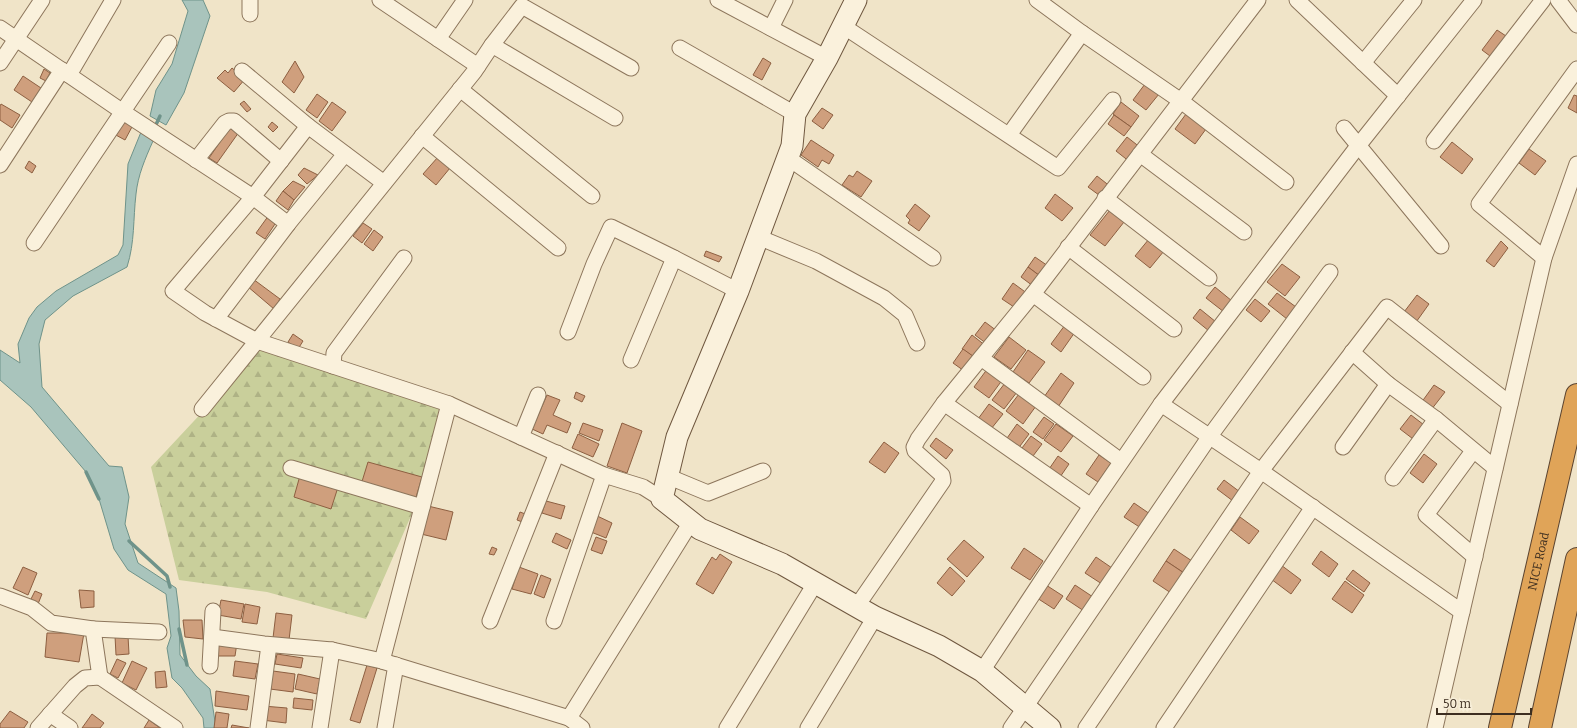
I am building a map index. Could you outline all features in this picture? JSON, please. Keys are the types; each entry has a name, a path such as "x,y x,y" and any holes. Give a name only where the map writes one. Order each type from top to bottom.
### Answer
{"highway":[{"name":"NICE Road","path":"1500,728 1577,395"},
{"path":"1540,728 1577,559"}],"street":[{"path":"0,63 42,0"},
{"path":"0,166 113,0"},
{"path":"438,39 465,0"},
{"path":"718,0 828,58"},
{"path":"771,28 785,0"},
{"path":"662,499 677,438 738,291 788,158 792,146 795,114 828,58 856,0"},
{"path":"1037,0 1181,101 1286,182"},
{"path":"857,606 942,483 942,475 917,454 914,447 918,439 944,403 1033,294 1258,0"},
{"path":"1297,0 1398,96"},
{"path":"1363,63 1414,0"},
{"path":"982,671 1121,461 1161,404 1358,146 1474,0"},
{"path":"1434,141 1543,0"},
{"path":"1558,0 1577,25"},
{"path":"387,2 478,66"},
{"path":"202,409 460,89 522,6 631,68"},
{"path":"844,26 1058,168 1113,100"},
{"path":"0,28 143,126 253,197 288,224"},
{"path":"1009,135 1082,33"},
{"path":"34,243 169,43"},
{"path":"492,46 615,118"},
{"path":"680,48 795,114"},
{"path":"1544,258 1479,204 1577,69"},
{"path":"242,71 308,126 384,183"},
{"path":"460,89 592,196"},
{"path":"196,160 225,123 234,121 281,161"},
{"path":"308,126 253,197 173,291 205,313 257,341 449,404 604,474 643,487 662,499 700,529 782,564 875,617 939,646 982,671 1050,728"},
{"path":"1344,128 1441,246"},
{"path":"422,136 558,248"},
{"path":"216,319 288,224 345,154"},
{"path":"1140,154 1244,232"},
{"path":"788,158 933,258"},
{"path":"1435,728 1544,258 1577,164"},
{"path":"1106,198 1209,278"},
{"path":"568,332 594,264 611,227 738,291"},
{"path":"758,236 816,261 884,298 905,315 917,343"},
{"path":"1068,248 1174,329"},
{"path":"333,366 334,352 404,258"},
{"path":"631,360 674,258"},
{"path":"1011,728 1210,436 1330,272"},
{"path":"1033,294 1143,377"},
{"path":"1086,728 1261,471 1387,307 1510,404"},
{"path":"1352,352 1388,384 1436,419 1495,468"},
{"path":"981,358 1121,461"},
{"path":"1343,447 1388,384"},
{"path":"521,437 538,395"},
{"path":"944,403 1091,506"},
{"path":"385,728 389,663 422,507 449,404"},
{"path":"1161,404 1261,471 1462,612"},
{"path":"1393,478 1436,419"},
{"path":"1473,451 1426,515 1475,556"},
{"path":"490,621 557,453"},
{"path":"291,468 422,507"},
{"path":"668,476 708,493 763,471"},
{"path":"554,621 604,474"},
{"path":"1164,728 1313,507"},
{"path":"569,718 691,522"},
{"path":"727,728 816,582"},
{"path":"0,596 32,608 51,623 93,629 159,632"},
{"path":"210,666 214,611"},
{"path":"808,728 875,617"},
{"path":"93,629 100,677"},
{"path":"212,637 269,645 332,650 389,663 569,718 582,728"},
{"path":"258,728 269,645"},
{"path":"320,728 332,650"},
{"path":"38,728 75,686 85,678 100,677 175,728"},
{"path":"50,714 70,728"}],"green space":[{"path":"262,348 439,409 421,493 366,619 267,592 179,580 151,467"}],"water":[{"path":"182,0 203,0 210,16 184,93 166,125 150,116 156,90 172,64 188,11"},
{"path":"141,132 153,141 138,180 133,240 127,267 73,296 45,320 39,344 42,387 109,466 122,467 129,497 125,524 138,563 176,588 179,611 180,655 196,676 210,689 216,728 204,728 203,718 182,688 172,678 167,648 171,636 166,594 128,570 114,549 99,499 86,472 31,407 0,380 0,350 20,363 18,344 29,318 37,307 56,291 118,255 123,245 128,164"}],"building":[{"path":"1497,30 1509,38 1494,59 1482,50"},
{"path":"763,58 771,63 762,80 753,75"},
{"path":"295,61 304,77 294,93 282,82"},
{"path":"232,68 245,79 234,92 217,78 225,70 228,73"},
{"path":"44,69 50,73 46,81 40,78"},
{"path":"23,76 41,88 32,102 14,90"},
{"path":"1145,84 1159,94 1146,110 1133,100"},
{"path":"317,94 328,102 317,118 306,110"},
{"path":"1574,95 1577,96 1577,113 1568,108"},
{"path":"244,101 251,109 247,112 240,104"},
{"path":"332,102 346,112 332,131 319,121"},
{"path":"1121,102 1139,116 1131,127 1113,114"},
{"path":"1,104 20,115 12,128 0,120"},
{"path":"822,108 833,115 823,129 812,121"},
{"path":"1186,114 1206,129 1195,144 1175,129"},
{"path":"1114,115 1131,127 1124,136 1108,124"},
{"path":"122,119 133,125 125,140 114,134"},
{"path":"272,122 278,127 273,132 268,127"},
{"path":"231,126 239,132 217,163 209,158"},
{"path":"1127,137 1141,148 1130,162 1116,151"},
{"path":"811,140 834,155 829,164 822,160 818,167 801,155"},
{"path":"1452,142 1473,159 1462,174 1440,157"},
{"path":"1529,149 1546,161 1535,175 1519,163"},
{"path":"438,157 450,168 436,185 423,174"},
{"path":"29,161 36,166 32,173 25,168"},
{"path":"304,168 318,175 307,184 298,175"},
{"path":"857,171 872,181 861,197 842,185 849,175 853,177"},
{"path":"1097,176 1111,187 1103,198 1088,187"},
{"path":"293,181 305,187 294,200 283,191"},
{"path":"283,191 294,200 288,210 276,201"},
{"path":"1055,194 1073,208 1062,221 1045,208"},
{"path":"915,204 930,216 919,231 908,223 910,220 906,216"},
{"path":"1110,210 1124,222 1105,246 1090,235"},
{"path":"269,215 277,221 265,239 256,233"},
{"path":"363,223 372,229 362,243 353,236"},
{"path":"374,230 383,237 373,251 364,244"},
{"path":"1149,239 1164,251 1150,268 1135,256"},
{"path":"1501,241 1508,248 1494,267 1486,261"},
{"path":"706,251 722,257 719,262 704,256"},
{"path":"1035,257 1048,266 1040,276 1028,267"},
{"path":"1282,264 1300,277 1285,296 1267,282"},
{"path":"1028,267 1040,276 1033,286 1021,277"},
{"path":"253,279 280,299 274,309 247,286"},
{"path":"1013,283 1028,294 1017,309 1002,299"},
{"path":"1215,287 1232,301 1224,312 1206,298"},
{"path":"1277,293 1296,307 1287,319 1268,304"},
{"path":"1417,295 1429,304 1414,325 1401,316"},
{"path":"1255,299 1270,311 1261,322 1246,310"},
{"path":"1200,309 1216,322 1209,331 1193,318"},
{"path":"985,322 997,331 987,344 975,335"},
{"path":"1065,325 1075,332 1061,352 1051,344"},
{"path":"293,334 303,341 298,349 288,342"},
{"path":"972,335 986,346 977,359 962,349"},
{"path":"1009,337 1026,350 1011,369 994,357"},
{"path":"963,349 977,359 967,373 953,363"},
{"path":"1028,350 1045,362 1029,383 1013,372"},
{"path":"988,368 1003,379 989,398 974,387"},
{"path":"1061,373 1074,383 1058,407 1044,397"},
{"path":"1005,383 1017,392 1004,409 992,400"},
{"path":"1434,385 1445,392 1431,410 1421,403"},
{"path":"576,392 585,396 582,402 574,398"},
{"path":"1019,394 1036,406 1023,424 1006,411"},
{"path":"547,395 560,400 553,415 571,423 567,433 547,425 543,434 532,429"},
{"path":"989,404 1003,414 991,429 978,419"},
{"path":"1411,415 1428,428 1417,442 1400,429"},
{"path":"1044,417 1054,424 1043,439 1033,432"},
{"path":"583,423 603,430 599,441 579,433"},
{"path":"622,423 642,431 627,473 607,466"},
{"path":"1017,424 1029,434 1017,450 1005,441"},
{"path":"1056,424 1073,436 1061,452 1044,440"},
{"path":"578,434 599,444 593,457 572,448"},
{"path":"1031,436 1042,444 1030,460 1019,452"},
{"path":"936,438 953,450 946,459 930,446"},
{"path":"884,442 899,453 885,473 869,462"},
{"path":"1424,454 1437,464 1423,483 1410,473"},
{"path":"1099,455 1111,463 1098,482 1086,474"},
{"path":"1058,456 1069,464 1058,480 1047,472"},
{"path":"368,462 422,477 414,504 360,488"},
{"path":"301,472 339,484 331,509 294,497"},
{"path":"1224,480 1240,492 1233,501 1217,489"},
{"path":"546,501 565,506 561,519 542,513"},
{"path":"1134,503 1150,514 1141,528 1124,517"},
{"path":"428,506 453,512 446,540 421,534"},
{"path":"520,512 528,515 525,523 517,520"},
{"path":"593,514 612,523 606,538 586,530"},
{"path":"1240,517 1259,531 1249,544 1231,530"},
{"path":"556,533 571,540 567,549 552,542"},
{"path":"596,537 607,541 602,554 591,550"},
{"path":"964,540 984,557 967,577 947,559"},
{"path":"492,547 497,549 494,555 489,554"},
{"path":"1024,548 1043,561 1030,580 1011,568"},
{"path":"1174,549 1192,561 1184,573 1166,561"},
{"path":"1321,551 1338,564 1329,577 1312,564"},
{"path":"720,554 732,562 713,594 696,584 712,557 716,560"},
{"path":"1096,557 1112,568 1102,584 1085,573"},
{"path":"1166,561 1184,573 1171,593 1153,581"},
{"path":"1281,565 1301,580 1291,594 1271,579"},
{"path":"23,567 37,573 28,595 13,588"},
{"path":"519,567 538,574 531,594 512,589"},
{"path":"950,567 965,581 952,596 937,583"},
{"path":"1353,570 1370,583 1364,592 1346,579"},
{"path":"541,575 551,579 544,598 534,594"},
{"path":"1345,581 1364,595 1352,613 1332,599"},
{"path":"1046,585 1063,596 1054,609 1037,598"},
{"path":"1075,585 1093,597 1084,611 1066,599"},
{"path":"79,590 94,591 94,607 81,608"},
{"path":"35,591 42,594 38,604 30,601"},
{"path":"221,600 244,604 241,619 218,615"},
{"path":"245,604 260,607 257,624 242,622"},
{"path":"276,613 292,615 289,640 273,638"},
{"path":"183,620 202,620 203,639 185,637"},
{"path":"47,633 84,633 79,662 45,657"},
{"path":"115,636 128,636 129,654 116,655"},
{"path":"217,640 237,643 235,656 216,656"},
{"path":"277,654 303,658 301,668 275,664"},
{"path":"117,659 126,663 118,678 110,674"},
{"path":"132,661 147,668 136,690 122,683"},
{"path":"235,661 258,664 255,679 233,676"},
{"path":"367,665 377,668 360,723 350,720"},
{"path":"165,671 167,687 156,688 155,672"},
{"path":"273,671 295,674 293,692 270,689"},
{"path":"298,674 320,679 317,694 295,689"},
{"path":"216,691 249,696 247,710 215,706"},
{"path":"294,698 313,700 312,710 293,708"},
{"path":"263,706 287,708 286,723 262,720"},
{"path":"10,711 28,722 24,728 0,728 0,724"},
{"path":"216,712 229,714 227,728 214,728"},
{"path":"92,714 104,723 100,728 82,728"},
{"path":"149,720 160,728 144,728"},
{"path":"232,725 249,728 231,728"}],"waterway":[{"path":"154,129 160,116"},
{"path":"86,472 99,499"},
{"path":"129,541 167,576 170,587"},
{"path":"179,629 187,665"}]}
